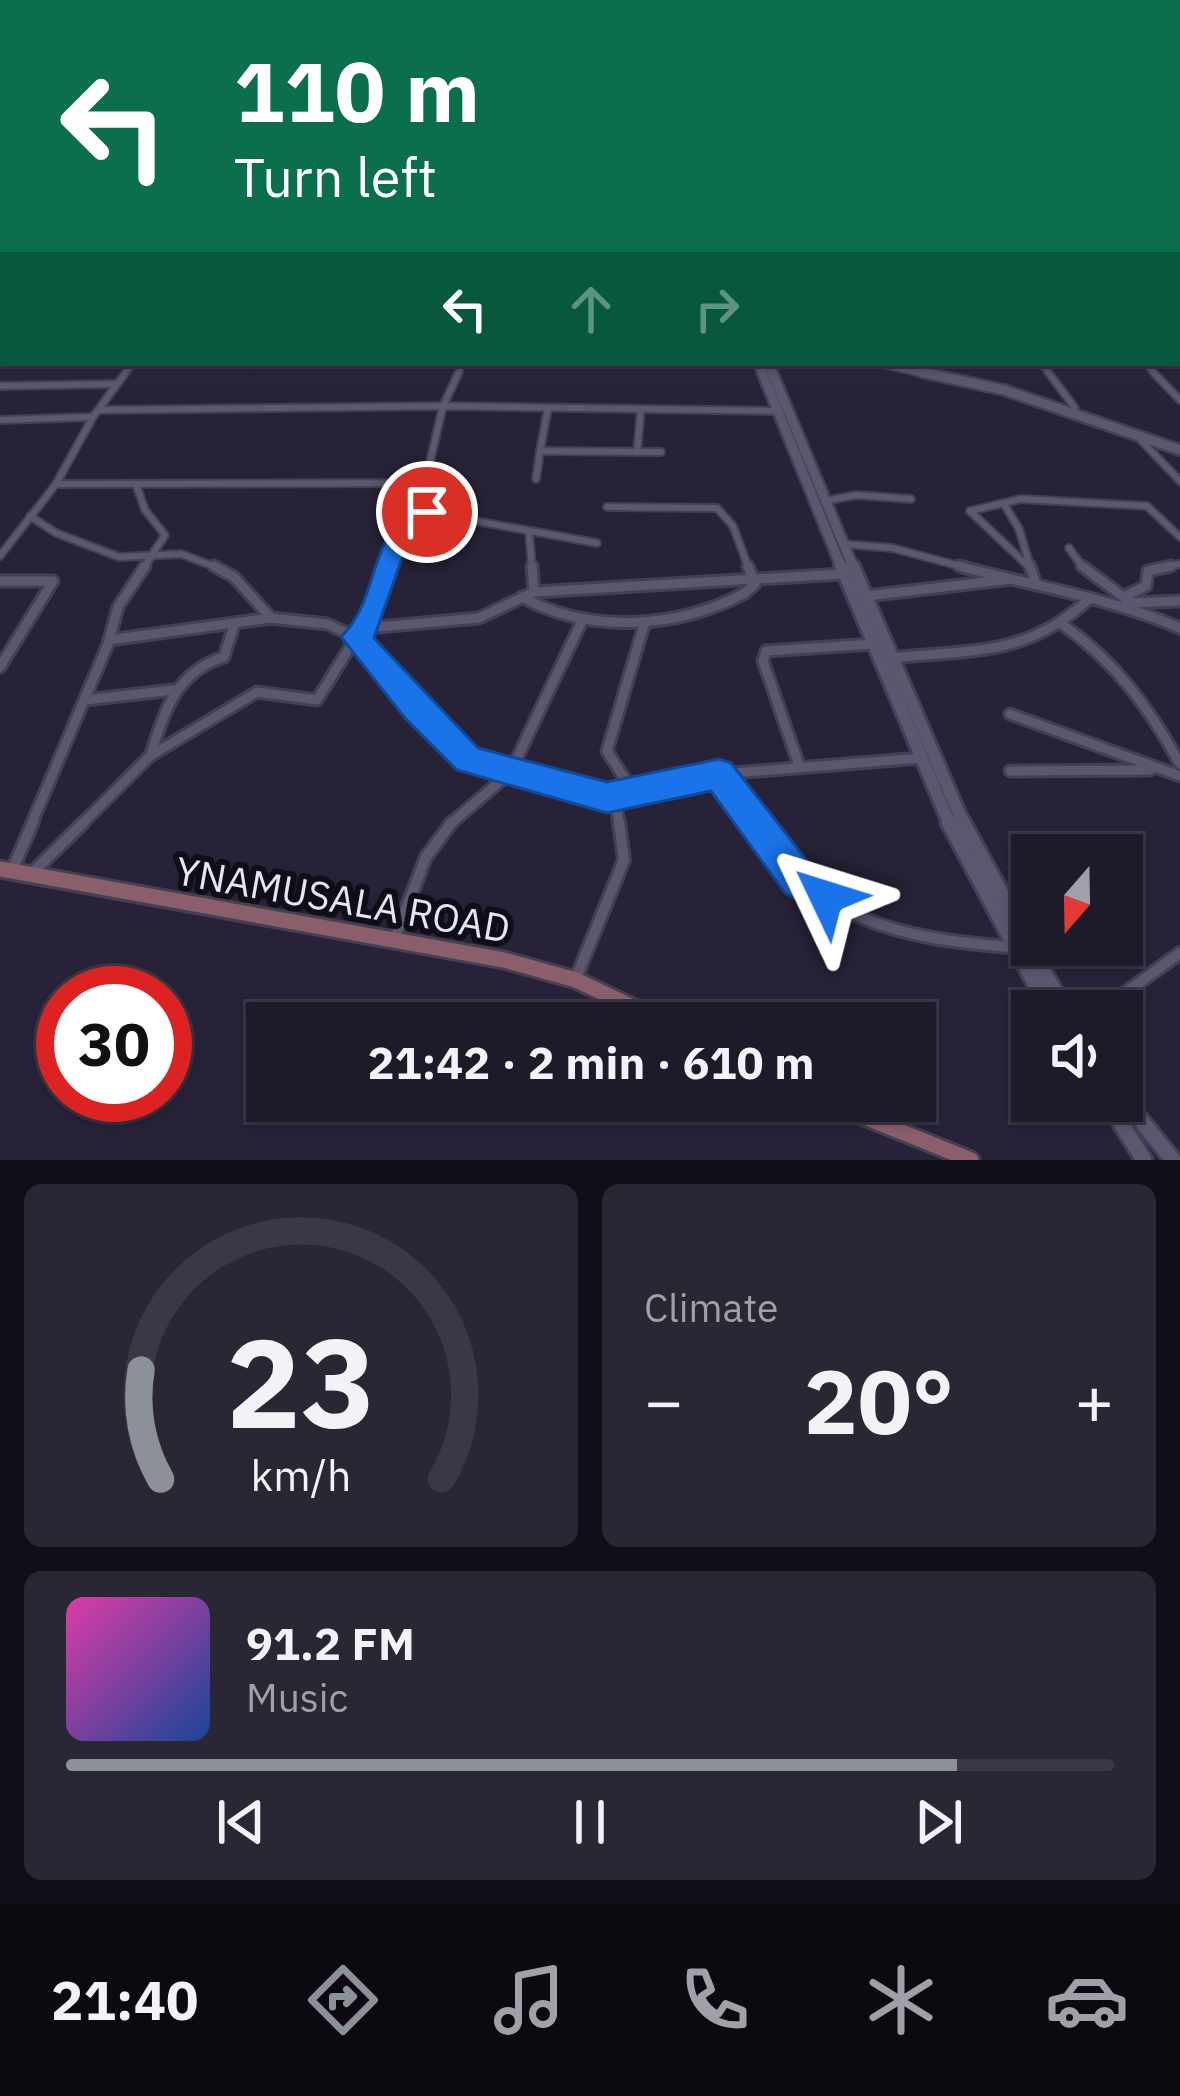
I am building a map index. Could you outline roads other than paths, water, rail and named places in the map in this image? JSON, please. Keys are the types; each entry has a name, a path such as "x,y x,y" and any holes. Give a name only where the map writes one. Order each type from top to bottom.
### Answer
{"main road":[{"name":"YNAMUSALA ROAD","path":"6,870 504,960 576,980 622,1002"},
{"path":"876,1122 971,1160"}],"street":[{"path":"0,556 56,484 96,413 131,366"},
{"path":"30,874 150,756 257,692 280,692 309,703 317,700 366,628 387,561 404,533 430,507 425,483 442,406 462,366"},
{"path":"759,366 921,758 1010,947 1037,990"},
{"path":"769,366 954,806 1054,990"},
{"path":"896,366 973,381 1180,448"},
{"path":"914,366 1075,408 1180,448"},
{"path":"1043,366 1075,408"},
{"path":"1148,366 1180,400"},
{"path":"0,386 118,384"},
{"path":"0,420 96,413 442,406 779,411"},
{"path":"536,479 548,408"},
{"path":"638,452 641,409"},
{"path":"1133,431 1180,481"},
{"path":"540,451 661,452"},
{"path":"56,484 425,483"},
{"path":"6,870 84,700 118,607 165,536 137,487"},
{"path":"825,501 856,495 911,500"},
{"path":"1029,566 970,512 1021,499 1147,506 1180,537"},
{"path":"1004,504 1019,529 1035,583"},
{"path":"522,598 543,612 582,621 644,625 752,590 756,579 733,526 717,508 607,507"},
{"path":"427,512 597,543"},
{"path":"30,516 56,533 119,557 181,554 230,573 271,617"},
{"path":"529,531 534,592"},
{"path":"844,544 892,548 1088,600 1180,601"},
{"path":"1069,548 1085,570 1126,601 1180,628"},
{"path":"1126,601 1146,586 1148,571 1180,564"},
{"path":"366,628 478,618 534,592 844,574"},
{"path":"865,596 1017,578"},
{"path":"0,581 53,581 0,667"},
{"path":"891,658 1022,647 1063,625 1088,600"},
{"path":"109,640 271,617 327,624 356,637 468,760 615,797 719,774 921,758"},
{"path":"394,941 426,857 446,826 510,773 582,621"},
{"path":"150,756 173,690 200,664 224,657 234,625"},
{"path":"633,792 607,751 644,625"},
{"path":"1063,625 1094,644 1110,662 1180,764"},
{"path":"800,767 763,662 766,651 770,647 874,644"},
{"path":"84,700 173,690"},
{"path":"1010,713 1180,776"},
{"path":"1010,771 1163,770"},
{"path":"719,774 798,880 854,914 893,930 952,943 1010,947"},
{"path":"576,980 624,860 615,797"},
{"path":"1129,990 1180,953"},
{"path":"1120,1122 1144,1160"},
{"path":"1142,1122 1172,1160"}]}
